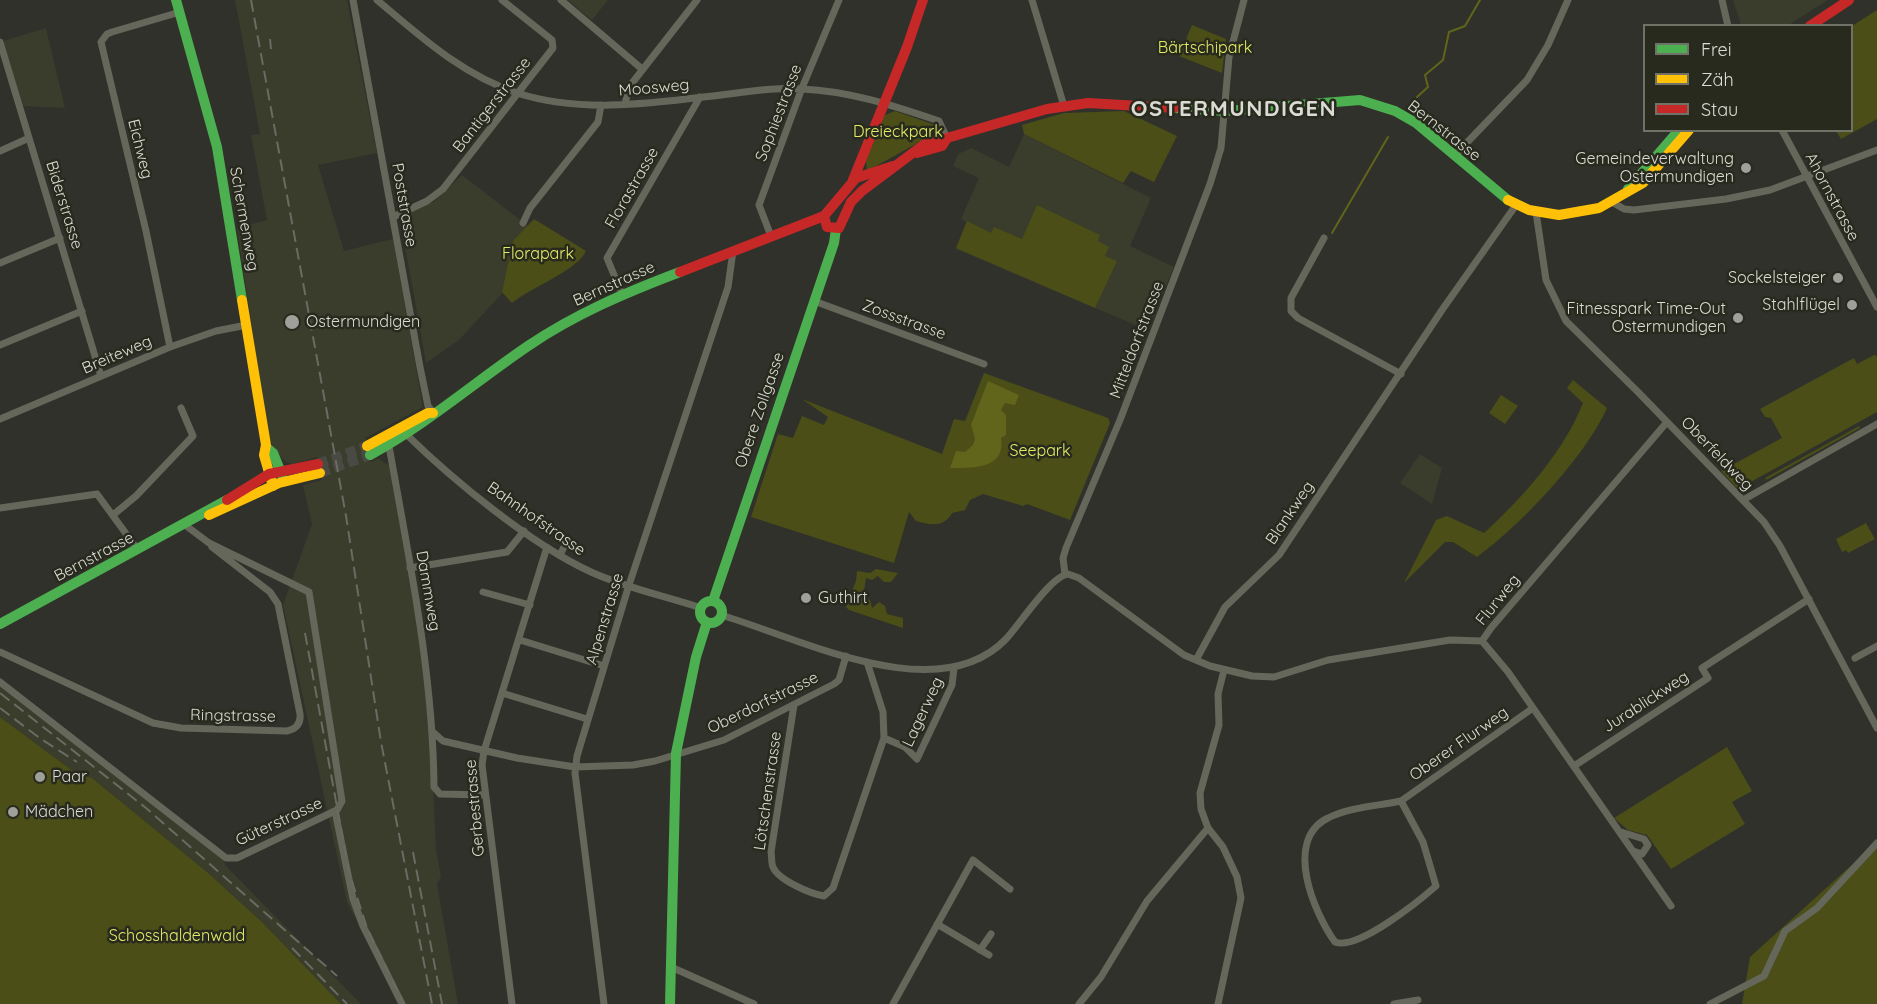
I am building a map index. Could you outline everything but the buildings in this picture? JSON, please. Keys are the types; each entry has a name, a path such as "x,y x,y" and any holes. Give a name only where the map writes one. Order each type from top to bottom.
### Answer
{"main road":[{"name":"Schermenweg","path":"176,0 213,132 247,325 266,447 264,455 274,479"},
{"path":"836,229 826,226 827,213 858,179 861,163 923,0"},
{"path":"1813,24 1849,0"},
{"name":"Bernstrasse","path":"858,179 893,166 917,153 942,146 947,138 972,129 1064,106 1107,102 1225,111 1360,100 1401,114 1455,156 1493,190 1516,205 1536,212 1558,214 1582,212 1612,202 1643,183 1687,132"},
{"name":"Bernstrasse","path":"1626,193 1677,132"},
{"name":"Bernstrasse","path":"862,190 885,176 893,166"},
{"name":"Bernstrasse","path":"836,229 842,225 844,217 862,190 865,183 858,179"},
{"path":"827,213 839,210 844,217"},
{"name":"Bernstrasse","path":"404,432 368,450 389,446 428,413 434,413 548,333 622,294 827,213"},
{"name":"Obere Zollgasse","path":"713,601 836,229"},
{"name":"Bernstrasse","path":"0,624 274,479 319,468"},
{"path":"713,601 720,606 721,615 717,621 707,622 702,618 701,608 705,603 713,601"},
{"path":"670,1004 676,753 696,657 707,622"}],"street":[{"name":"Poststrasse","path":"353,0 425,393 428,406 434,413"},
{"name":"Moosweg","path":"377,0 448,58 486,80 519,93 567,103 601,105 802,88 863,97 939,121 947,138"},
{"name":"Bantigerstrasse","path":"393,217 427,201 443,189 551,51 554,44 502,0"},
{"path":"561,0 642,69"},
{"path":"625,104 629,87 697,0"},
{"name":"Sophiestrasse","path":"771,236 759,205 802,88 839,0"},
{"path":"1032,0 1064,106"},
{"name":"Mitteldorfstrasse","path":"1065,574 1063,562 1066,548 1120,420 1210,184 1221,148 1229,57 1244,0"},
{"path":"1722,0 1728,24"},
{"path":"1455,156 1527,80 1548,45 1566,1"},
{"name":"Eichweg","path":"170,347 146,231 101,42 107,34 112,32 180,12"},
{"name":"Biderstrasse","path":"0,42 101,376"},
{"name":"Florastrasse","path":"622,294 607,258 700,97"},
{"path":"523,223 530,208 598,122 601,105"},
{"name":"Ahornstrasse","path":"1783,132 1877,307"},
{"path":"0,150 29,138"},
{"path":"1612,202 1624,209 1634,210 1727,199 1770,190 1877,150"},
{"name":"Blankweg","path":"1196,660 1225,608 1279,555 1516,205"},
{"name":"Oberfeldweg","path":"1536,212 1546,280 1566,321 1743,500 1772,533 1877,728"},
{"path":"0,263 60,238"},
{"path":"1324,238 1291,298 1291,311 1298,318 1401,374"},
{"name":"Alpenstrasse","path":"604,1004 575,766 587,719 629,585 728,288 733,251"},
{"name":"Zossstrasse","path":"814,301 984,364"},
{"path":"0,345 82,311"},
{"name":"Breiteweg","path":"0,418 170,347 216,331 247,325"},
{"path":"113,515 136,496 193,436 181,408"},
{"name":"Flurweg","path":"1196,660 1224,670 1259,677 1282,675 1328,660 1450,640 1482,641 1497,620 1667,422"},
{"path":"1743,500 1877,424"},
{"name":"Bahnhofstrasse","path":"404,432 423,452 524,531 560,555 594,573 701,608"},
{"name":"Dammweg","path":"389,446 421,630 434,734 436,792 485,795"},
{"path":"0,508 92,493 101,497 138,550"},
{"name":"Güterstrasse","path":"0,682 226,858 237,858 342,806 309,592 208,543 185,525"},
{"path":"410,568 507,552 524,531"},
{"path":"560,555 568,539"},
{"name":"Ringstrasse","path":"0,652 153,723 181,728 287,731 295,729 299,724 300,714 278,604 270,592 208,543"},
{"name":"Gerbestrasse","path":"512,1004 485,795 484,751 548,547"},
{"path":"721,615 867,662 930,669 954,668 973,663 991,653 1015,629 1053,581 1065,574 1076,576 1172,647 1196,660"},
{"path":"483,592 530,605"},
{"name":"Jurablickweg","path":"1574,766 1708,678 1702,668 1809,598"},
{"path":"520,640 604,666"},
{"name":"Oberer Flurweg","path":"1482,641 1492,650 1671,906"},
{"path":"1856,658 1877,646"},
{"name":"Oberdorfstrasse","path":"434,734 440,740 484,751 575,766 633,765 655,761 715,743 838,681 846,656"},
{"name":"Lagerweg","path":"867,662 884,712 884,738 905,747 917,759 952,685 954,668"},
{"path":"1218,1004 1241,898 1237,877 1223,847 1208,828 1200,793 1219,725 1218,694 1224,670"},
{"path":"502,693 587,719"},
{"name":"Lötschenstrasse","path":"794,705 771,852 773,867 781,876 811,894 824,896 833,888 884,738"},
{"name":"Oberer Flurweg","path":"1401,801 1423,842 1436,885 1418,903 1352,944 1335,942 1328,933 1305,874 1305,848 1314,830 1326,818 1401,801 1533,708"},
{"path":"335,811 353,899 363,926 402,1004"},
{"path":"1079,1004 1101,977 1148,901 1208,828"},
{"path":"1621,832 1644,838 1648,845 1646,850 1642,854 1633,851"},
{"path":"1710,1004 1764,976 1785,931 1817,908 1877,843"},
{"path":"893,1004 973,860 1010,889"},
{"path":"937,924 989,955"},
{"path":"980,950 991,934"},
{"path":"671,967 754,1004"},
{"path":"1394,1004 1419,1000"}],"shaded area":[{"path":"235,0 347,0 377,153 318,165 344,251 393,239 423,407 365,438 370,462 379,459 390,466 412,594 425,675 431,743 436,850 441,876 437,884 458,1004 400,1004 347,902 283,605 312,524 303,485 322,480 317,457 293,464 286,462 274,450 268,434 237,228 267,220 251,135 260,134"},
{"path":"568,0 608,0 592,20"},
{"path":"1733,0 1828,0 1790,24 1741,24"},
{"path":"46,28 65,108 23,106 3,41"},
{"path":"1024,134 1151,198 1130,246 1174,267 1147,330 956,249 967,222 961,219 979,178 953,166 958,154 971,148 1009,167"},
{"path":"462,175 528,226 507,288 459,340 426,363 399,213 433,202"},
{"path":"988,381 1019,395 1015,405 1005,403 1001,410 1006,415 1006,435 1001,438 998,456 986,465 978,467 950,468 956,451 965,452 973,445 975,439 971,425"},
{"path":"1420,454 1442,468 1432,504 1400,483"},
{"path":"0,686 221,856 226,866 361,1004 341,1004 263,923 207,872 92,778 77,774 0,717"}],"green space":[{"path":"1877,10 1877,119 1841,139 1837,132 1853,132 1853,25"},
{"name":"Bärtschipark","path":"1192,25 1226,39 1222,73 1179,56"},
{"name":"Dreieckpark","path":"895,111 935,125 934,134 867,171 866,161 885,115"},
{"path":"1124,111 1177,136 1154,182 1131,171 1123,183 1024,134 1022,125 1064,113"},
{"path":"1037,205 1100,235 1098,241 1109,247 1105,256 1117,261 1095,308 956,248 967,221 991,233 994,227 1022,239"},
{"name":"Florapark","path":"534,219 586,251 564,272 512,303 502,292 513,241"},
{"path":"1874,355 1877,356 1877,412 1738,489 1721,471 1782,438 1771,418 1765,417 1760,409 1854,358 1857,364"},
{"name":"Seepark","path":"984,373 1108,418 1110,423 1070,520 1027,504 1023,506 983,494 970,500 965,510 952,513 941,523 916,521 909,512 894,563 751,517 778,434 793,438 802,416 824,425 828,417 802,399 942,454 954,419 965,421"},
{"path":"1573,380 1607,408 1584,447 1568,468 1532,509 1477,557 1453,542 1445,542 1404,583 1436,520 1447,516 1484,533 1541,473 1565,439 1583,403 1567,388"},
{"path":"1501,395 1518,406 1505,424 1489,413"},
{"path":"1859,426 1860,428 1766,480 1765,478"},
{"path":"1866,523 1875,539 1848,553 1846,550 1842,552 1836,539"},
{"path":"876,569 898,573 891,582 884,582 878,576 872,580 866,578 863,598 870,600 872,608 879,602 885,606 887,614 903,618 903,628 846,607 856,581 857,571 870,573"},
{"name":"Schosshaldenwald","path":"0,717 77,774 92,778 207,872 263,923 341,1004 0,1004"},
{"path":"1727,747 1752,791 1732,802 1745,824 1671,869 1647,835 1628,830 1614,818"},
{"path":"1877,842 1877,1004 1742,1004 1750,957"}],"waterway":[{"path":"1417,97 1428,87 1425,75 1443,60 1449,32 1465,26 1480,0"},
{"path":"1332,233 1388,137"}],"tunnel":[{"path":"318,464 367,446"},
{"path":"320,473 370,455"}],"railway":[{"path":"251,0 346,516 381,742 432,1004"},
{"path":"270,39 271,49"},
{"path":"305,633 349,872 367,928 404,1004"},
{"path":"0,693 146,808 337,976"},
{"path":"0,708 41,739 77,762"},
{"path":"413,852 442,1004"},
{"path":"292,948 347,1004"}],"traffic: fast":[{"path":"176,0 217,147 242,300"},
{"path":"1174,108 1225,111 1360,100 1395,111 1416,123 1508,200"},
{"path":"1628,189 1677,132"},
{"path":"713,601 834,243 836,229"},
{"path":"370,455 411,430 546,334 602,304 680,272"},
{"path":"266,447 273,453 282,475"},
{"path":"0,624 227,500"},
{"path":"711,601 719,604 722,612 719,620 711,623 703,620 700,612 703,604 711,601"},
{"path":"670,1004 676,753 696,657 707,622"}],"traffic: slow":[{"path":"1508,200 1529,210 1559,215 1599,208 1643,183 1687,132"},
{"path":"242,300 266,445 264,455 273,486"},
{"path":"367,446 428,413 433,413"},
{"path":"209,515 279,483 320,473"}],"traffic: jam":[{"path":"853,180 907,47 923,0"},
{"path":"1813,24 1849,0"},
{"path":"824,216 827,227 839,228 851,202 862,191 926,143 1047,109 1088,103 1174,108"},
{"path":"917,153 942,146 947,138"},
{"path":"680,272 824,216 856,178 893,166"},
{"path":"227,500 269,474 318,464"}],"place":[{"name":"Gemeindeverwaltung Ostermundigen","path":"1746,168"},
{"name":"Sockelsteiger","path":"1838,278"},
{"name":"Stahlflügel","path":"1852,305"},
{"name":"Fitnesspark Time-Out Ostermundigen","path":"1738,318"},
{"name":"Ostermundigen","path":"292,322"},
{"name":"Guthirt","path":"806,598"},
{"name":"Paar","path":"40,777"},
{"name":"Mädchen","path":"13,812"}],"district":[{"name":"OSTERMUNDIGEN","path":"1234,109"}]}
